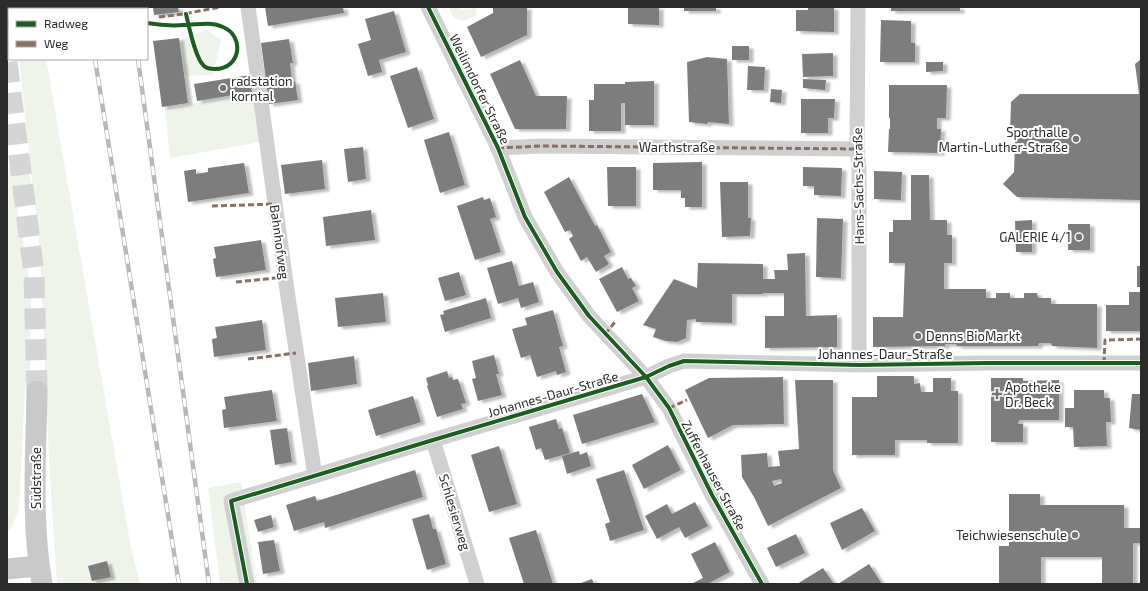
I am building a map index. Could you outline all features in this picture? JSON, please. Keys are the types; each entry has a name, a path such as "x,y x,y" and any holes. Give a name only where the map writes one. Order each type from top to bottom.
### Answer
{"main road":[{"name":"Südstraße","path":"37,391 35,506 40,575"},
{"path":"7,569 40,575"}],"street":[{"name":"Bahnhofweg","path":"248,7 287,290 315,476"},
{"name":"Weilimdorfer Straße","path":"428,7 498,148 525,216 558,272 589,316 646,377"},
{"name":"Hans-Sachs-Straße","path":"858,7 857,149 859,168 859,365"},
{"name":"Warthstraße","path":"498,148 542,146 857,149"},
{"name":"Johannes-Daur-Straße","path":"247,584 231,501 646,377 669,366 684,361 859,365 1141,363"},
{"name":"Zuffenhauser Straße","path":"646,377 669,408 712,495 762,584"},
{"name":"Schlesierweg","path":"433,440 477,584"}],"shaded area":[{"path":"449,7 460,7 461,9 476,8 476,16 462,21 454,18"},
{"path":"206,29 221,40 213,75 185,76 181,40"},
{"path":"19,60 46,60 131,548 140,584 57,584 49,458 40,251"},
{"path":"257,93 271,140 170,158 165,109"},
{"path":"7,168 20,168 25,171 31,180 28,192 23,197 16,200 31,289 30,375 25,390 19,509 13,524 7,533"},
{"path":"241,482 257,584 220,584 208,488"}],"building":[{"path":"153,7 178,7 179,12 154,15"},
{"path":"265,7 343,7 344,13 268,26"},
{"path":"493,7 527,7 527,35 481,57 467,27 493,13"},
{"path":"628,7 659,7 659,25 628,24"},
{"path":"684,7 716,7 716,11 684,11"},
{"path":"808,7 834,7 834,32 796,31 796,10 808,10"},
{"path":"891,7 960,7 960,11 891,11"},
{"path":"394,11 406,52 379,60 382,72 368,76 358,44 371,40 365,19"},
{"path":"881,20 911,21 911,43 915,43 915,62 880,62"},
{"path":"179,38 188,103 162,107 153,41"},
{"path":"289,39 293,63 290,63 292,82 295,81 298,100 269,104 261,43"},
{"path":"732,46 749,46 749,60 732,60"},
{"path":"833,53 833,76 803,77 802,54"},
{"path":"707,57 727,59 729,124 689,122 687,62"},
{"name":"Sporthalle Martin-Luther-Straße","path":"1141,59 1141,201 1017,197 1003,184 1014,172 1015,142 1010,135 1011,102 1020,94 1139,94 1135,64"},
{"path":"520,60 536,96 567,96 566,129 515,129 490,74"},
{"path":"926,62 943,62 943,71 926,72"},
{"path":"748,66 765,67 764,90 747,90"},
{"path":"417,67 434,119 408,128 390,76"},
{"name":"radstation korntal","path":"250,75 252,92 197,101 194,84"},
{"path":"803,79 826,80 825,90 803,88"},
{"path":"654,81 654,125 625,125 625,103 621,103 621,131 589,131 589,100 594,100 594,84 625,84 625,82"},
{"path":"889,85 947,85 946,118 937,118 937,129 941,129 940,153 888,152 890,129"},
{"path":"771,89 782,90 781,103 770,102"},
{"path":"801,99 835,99 834,118 828,118 828,133 801,133"},
{"path":"449,132 465,185 440,193 424,140"},
{"path":"363,147 366,179 348,182 344,149"},
{"path":"322,160 325,189 285,194 281,165"},
{"path":"702,162 702,207 685,207 685,198 681,198 681,190 653,190 653,163"},
{"path":"244,163 249,193 188,202 184,171 196,169 196,174 208,172 208,168"},
{"path":"607,167 636,167 636,206 608,206"},
{"path":"803,167 842,168 841,196 814,195 814,186 803,186"},
{"path":"874,171 902,172 901,200 874,199"},
{"path":"911,175 929,175 930,220 947,220 947,235 952,235 952,263 944,263 944,289 986,289 986,298 996,298 996,293 1010,293 1010,298 1024,298 1024,293 1037,293 1038,298 1051,298 1051,304 1097,304 1097,348 1052,346 1051,343 1039,343 1038,346 957,346 956,344 945,344 945,346 873,347 873,317 903,317 905,263 889,263 889,232 893,232 893,220 911,220"},
{"path":"569,177 595,226 597,225 611,252 604,256 609,264 596,272 587,257 581,261 569,239 573,236 570,230 565,232 544,192"},
{"path":"720,182 748,182 748,218 751,218 750,236 722,237"},
{"path":"483,197 484,200 490,198 496,217 490,219 501,252 475,260 457,206"},
{"path":"371,210 375,240 326,246 323,217"},
{"path":"817,218 843,219 841,278 816,277"},
{"path":"1032,220 1032,252 1016,252 1015,221"},
{"name":"GALERIE 4/1","path":"1068,224 1090,224 1090,250 1068,250"},
{"path":"261,240 266,270 216,277 213,259 216,258 214,247"},
{"path":"805,253 806,316 837,315 837,347 765,348 765,316 784,316 784,293 732,294 732,323 696,322 696,319 687,320 686,338 677,342 666,341 653,337 656,329 643,325 674,279 697,288 698,263 763,264 763,279 775,279 774,270 788,270 787,254"},
{"path":"512,261 519,286 533,282 539,302 521,308 518,298 498,304 487,268"},
{"path":"1137,266 1141,266 1141,287 1137,287"},
{"path":"622,267 628,279 631,278 636,286 632,288 639,301 617,312 599,279"},
{"path":"459,272 466,295 445,301 438,278"},
{"path":"1129,292 1141,292 1141,331 1106,331 1106,305 1129,305"},
{"path":"383,293 386,322 338,327 335,298"},
{"path":"486,298 491,318 445,332 440,315 444,314 443,311"},
{"path":"553,310 563,346 559,347 566,372 557,375 556,371 537,377 530,355 521,358 512,329 527,325 525,318"},
{"path":"262,320 266,350 214,357 212,339 217,338 215,327"},
{"path":"494,355 499,374 496,374 502,395 478,401 472,379 476,378 472,361"},
{"path":"354,356 357,384 311,391 308,363"},
{"path":"447,371 449,378 452,377 453,380 458,379 466,403 461,404 463,409 437,417 427,386 426,378"},
{"path":"877,376 914,376 914,384 920,383 921,392 933,392 933,378 951,378 951,391 958,391 958,443 927,443 927,440 895,440 895,455 852,455 852,397 877,397"},
{"path":"783,377 784,424 733,425 708,438 685,390 709,378"},
{"path":"991,378 1023,378 1023,381 1059,380 1059,420 1019,420 1018,424 1023,424 1023,442 991,442"},
{"path":"795,380 833,380 833,470 841,488 768,526 754,497 742,477 741,455 767,453 768,467 780,466 778,451 799,449","holes":["781,479 782,483 774,486 772,481"]},
{"path":"272,390 277,421 224,428 222,410 226,409 224,397"},
{"path":"1074,390 1104,390 1104,398 1110,398 1111,422 1106,422 1107,446 1074,447 1073,427 1065,427 1065,408 1074,408"},
{"path":"642,394 655,422 582,444 573,415"},
{"path":"1132,394 1141,394 1141,430 1129,428"},
{"path":"413,396 421,422 376,436 368,410"},
{"path":"556,419 559,429 562,428 570,453 545,460 541,448 536,450 529,427"},
{"path":"287,428 292,462 275,465 270,430"},
{"path":"668,445 681,470 644,489 632,465"},
{"path":"499,446 517,504 489,512 471,455"},
{"path":"579,451 580,455 587,452 591,466 567,474 562,456"},
{"path":"415,470 423,497 325,528 324,522 294,531 286,505 315,496 317,501"},
{"path":"624,470 644,530 610,541 605,524 610,522 596,479"},
{"name":"Teichwiesenschule","path":"1009,494 1040,494 1040,505 1124,505 1124,528 1141,528 1141,543 1133,543 1133,584 1102,584 1102,557 1041,557 1041,584 999,584 999,546 1009,546"},
{"path":"695,502 708,526 685,538 679,527 657,539 645,516 667,504 672,514"},
{"path":"862,508 875,531 842,550 830,523"},
{"path":"429,514 433,529 436,529 446,564 427,570 412,519"},
{"path":"271,515 274,527 258,532 254,520"},
{"path":"536,530 553,584 524,584 509,538"},
{"path":"796,534 805,553 776,567 767,548"},
{"path":"274,540 280,571 263,574 258,542"},
{"path":"715,542 730,572 707,584 691,584 703,578 691,554"},
{"path":"107,561 111,577 92,581 88,566"},
{"path":"869,564 882,584 838,584"},
{"path":"823,568 834,584 797,584"},
{"path":"592,579 594,584 578,584"}],"tunnel":[{"path":"7,62 34,274 37,391"}],"railway":[{"path":"95,60 179,584"},
{"path":"138,60 209,584"}],"marked path":[{"path":"159,17 221,7"},
{"path":"498,148 542,146 857,149"},
{"path":"212,206 275,204"},
{"path":"236,282 285,277"},
{"path":"605,334 615,322"},
{"path":"1104,363 1105,340 1141,339"},
{"path":"248,359 296,353"},
{"path":"669,408 687,400"}],"cycle path":[{"path":"428,7 498,148 525,217 557,272 589,316 646,377 669,408 712,495 762,584"},
{"path":"186,14 189,25"},
{"path":"148,23 161,25 189,25"},
{"path":"214,24 230,31 235,37 237,44 235,58 224,68 215,69 204,66 195,49 189,25 214,24"},
{"path":"247,584 231,501 646,377 669,366 684,361 859,365 1141,363"}],"place":[{"name":"radstation korntal","path":"223,88"},
{"name":"Sporthalle Martin-Luther-Straße","path":"1076,139"},
{"name":"GALERIE 4/1","path":"1079,237"},
{"name":"Denns BioMarkt","path":"918,336"},
{"name":"Apotheke Dr. Beck","path":"997,394"},
{"name":"Teichwiesenschule","path":"1075,535"}]}
